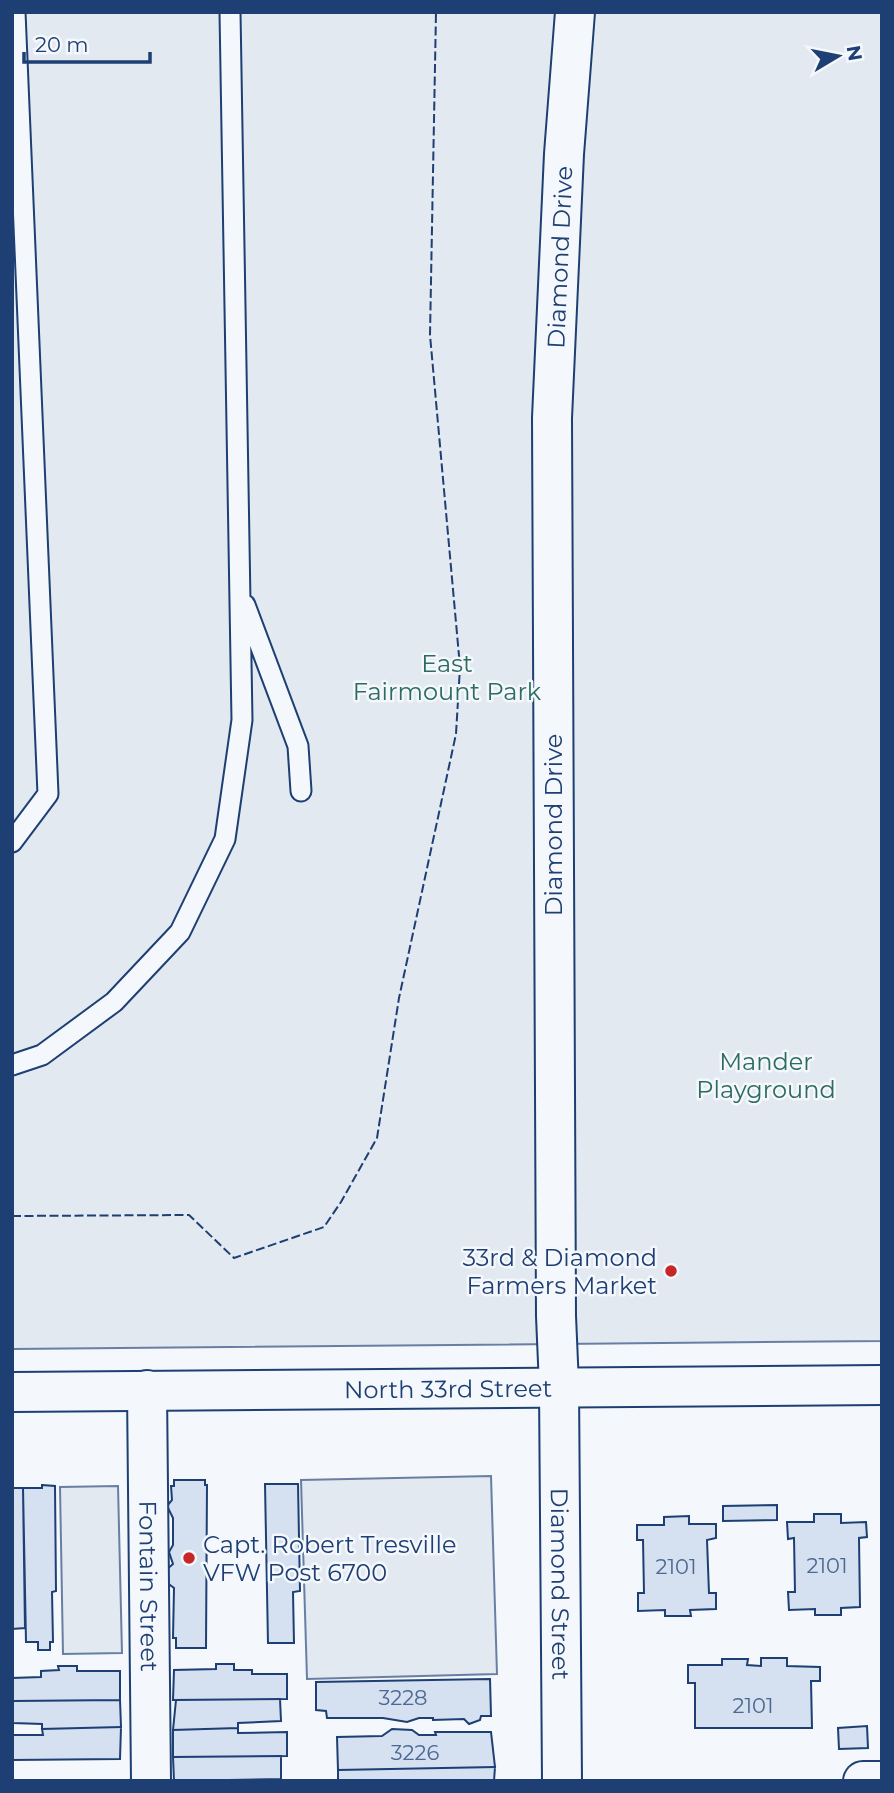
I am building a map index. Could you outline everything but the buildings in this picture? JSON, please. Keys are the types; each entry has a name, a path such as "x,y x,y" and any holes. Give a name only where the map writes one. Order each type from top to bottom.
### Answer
{"street":[{"name":"Diamond Drive","path":"559,1386 556,1288 552,418 564,154 575,12"},
{"name":"North 33rd Street","path":"12,1392 882,1385"},
{"name":"Diamond Street","path":"559,1386 562,1781"},
{"name":"Fontain Street","path":"148,1390 151,1781"},
{"path":"863,1781 882,1781"}],"lane":[{"path":"12,842 48,794 15,12"},
{"path":"12,1065 42,1055 114,1002 180,932 225,839 242,720 230,12"},
{"path":"240,591 298,746 301,790"}],"green space":[{"name":"East Fairmount Park","path":"12,12 882,12 882,1341 12,1349"},
{"path":"491,1476 497,1674 307,1679 301,1480"},
{"path":"118,1486 122,1653 63,1654 60,1487"}],"fence":[{"path":"12,1216 189,1215 234,1258 324,1227 377,1138 399,998 456,734 460,667 430,335 436,12"}],"place":[{"name":"33rd & Diamond Farmers Market","path":"671,1271"},
{"name":"Capt. Robert Tresville VFW Post 6700","path":"189,1558"}],"park label":[{"name":"Mander Playground","path":"766,1075"}]}
